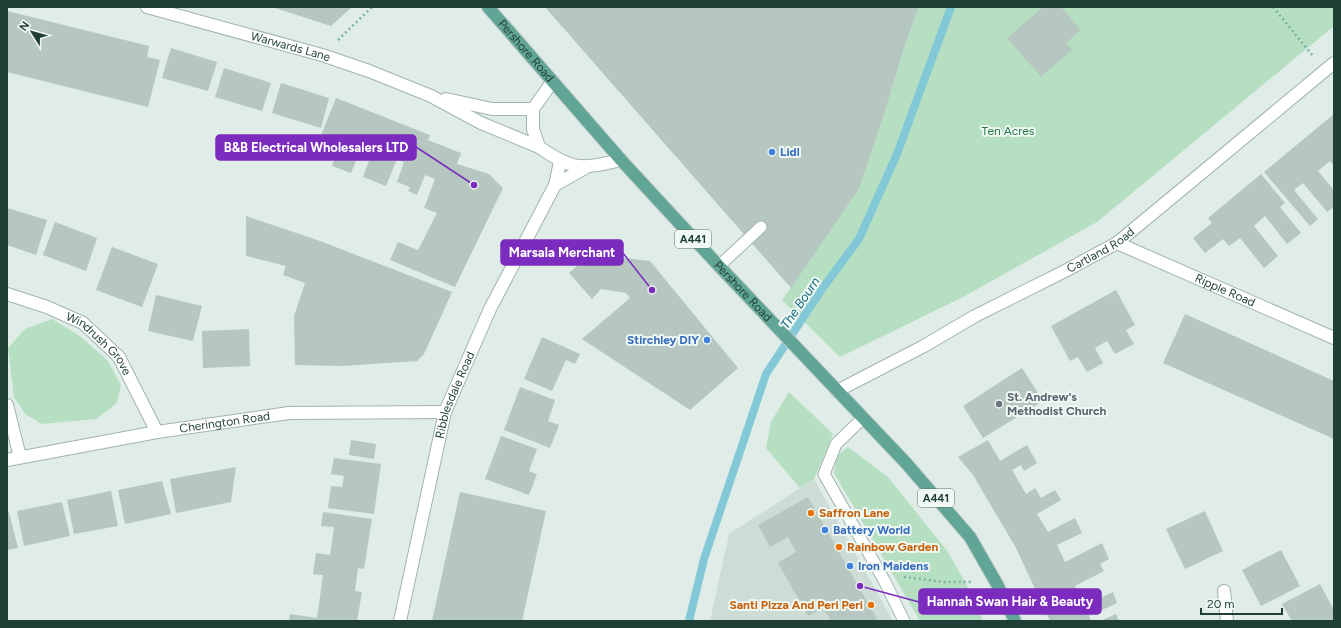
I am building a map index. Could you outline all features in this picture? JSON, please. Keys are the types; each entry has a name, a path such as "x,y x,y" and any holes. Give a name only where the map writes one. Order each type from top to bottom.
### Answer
{"main road":[{"name":"Pershore Road","path":"488,7 621,160 719,266 906,463 970,537 997,584 1015,621"}],"street":[{"name":"Warwards Lane","path":"147,7 322,55 369,71 431,96 481,123 539,147 560,162"},
{"name":"Cartland Road","path":"837,391 924,346 975,316 1117,243 1330,66"},
{"path":"539,147 533,129 533,109 553,81"},
{"name":"Warwards Lane","path":"431,96 492,109 533,109"},
{"path":"555,186 585,168 621,160"},
{"path":"560,162 585,168"},
{"name":"Ribblesdale Road","path":"400,621 445,412 490,309 555,186 560,162"},
{"name":"Ripple Road","path":"1117,243 1334,338"},
{"name":"Windrush Grove","path":"7,294 47,307 83,323 119,357 157,432"},
{"path":"7,406 20,457"},
{"name":"Cherington Road","path":"7,460 157,432 289,413 445,412"},
{"path":"1224,591 1227,621"}],"lane":[{"path":"719,266 762,227"},
{"path":"864,418 836,444 824,474 884,580 904,621"}],"path":[{"path":"322,55 372,7"},
{"path":"1272,7 1330,66"},
{"path":"884,580 897,577 944,582 960,581 997,584"}],"shaded area":[{"path":"814,479 893,621 710,621 729,534"}],"green space":[{"name":"Ten Acres","path":"919,7 1334,7 1334,26 1097,222 963,297 840,357 782,300 859,189 884,115 906,42"},
{"path":"52,319 80,336 108,361 121,385 117,403 96,419 42,424 25,414 14,397 8,348 25,329"},
{"path":"789,392 833,434 814,479 800,488 766,448 771,422"},
{"path":"848,447 888,477 948,552 966,584 983,621 920,621 834,473 837,456"}],"building":[{"path":"272,7 352,7 331,26"},
{"name":"Lidl","path":"545,7 919,7 906,42 884,115 859,189 791,288"},
{"path":"1043,7 1061,7 1081,30 1066,43 1072,50 1041,77 1007,38"},
{"path":"7,11 149,46 147,57 160,60 148,107 7,72"},
{"path":"171,48 217,62 208,91 162,78"},
{"path":"224,68 271,83 262,111 215,97"},
{"path":"281,83 329,98 321,128 272,113"},
{"path":"336,98 430,135 428,140 461,153 457,164 489,174 503,188 455,287 390,260 398,242 418,250 437,213 424,208 435,179 425,175 417,195 408,191 410,187 397,182 404,162 397,159 386,186 363,177 373,150 362,146 351,173 332,166 342,140 334,137 325,160 313,155"},
{"path":"1334,114 1334,166 1330,161 1318,171 1334,190 1334,207 1327,212 1303,183 1294,190 1318,219 1310,226 1264,172"},
{"path":"1261,174 1285,203 1280,207 1301,233 1287,244 1265,216 1254,226 1278,256 1264,268 1240,238 1229,246 1223,239 1205,253 1193,238 1212,223 1208,218"},
{"path":"7,208 47,220 36,255 7,245"},
{"path":"246,216 320,241 452,292 424,354 417,361 342,366 295,365 294,316 305,283 283,275 286,266 246,256"},
{"path":"55,222 97,238 86,271 43,255"},
{"path":"112,247 158,264 142,307 96,290"},
{"path":"591,254 650,261 738,368 690,410 582,339 630,298 626,293 601,289 592,299 569,273"},
{"path":"1116,290 1135,325 1126,330 1134,344 1115,354 1107,341 1095,348 1103,363 1087,372 1078,357 1070,361 1051,326"},
{"path":"156,295 202,306 193,341 148,331"},
{"path":"1185,314 1334,381 1334,439 1163,363"},
{"path":"249,329 250,366 203,368 202,331"},
{"path":"542,337 580,354 575,364 566,360 552,391 524,379"},
{"path":"1022,368 1043,401 983,438 963,406"},
{"path":"520,387 555,400 548,421 559,425 550,448 504,430"},
{"path":"501,436 537,449 529,471 537,474 529,495 485,479"},
{"path":"351,440 376,444 374,459 349,455"},
{"path":"988,440 1000,461 1027,445 1037,463 1024,471 1021,465 1012,470 1026,494 1035,488 1041,498 1055,490 1061,500 1037,514 1048,532 1075,518 1082,533 1057,545 1065,562 1102,543 1109,559 1100,564 1104,571 1075,586 1082,601 1097,594 1100,598 1113,592 1117,603 1089,616 1091,621 1050,621 1016,548 973,475 958,457"},
{"path":"334,458 381,464 374,514 328,508 331,486 342,487 344,476 331,474"},
{"path":"236,467 231,502 176,513 170,479"},
{"path":"162,481 171,514 125,524 118,490"},
{"path":"111,491 118,526 74,534 67,500"},
{"path":"460,492 546,511 522,621 432,621"},
{"path":"808,497 878,621 831,621 823,608 808,616 778,563 796,552 788,537 770,547 758,525"},
{"path":"62,502 70,536 24,546 17,511"},
{"path":"1205,511 1223,551 1185,569 1166,529"},
{"path":"9,512 18,548 7,550 7,513"},
{"path":"323,512 372,519 364,569 358,568 355,591 362,592 357,621 289,621 290,614 317,618 323,575 313,574 316,553 330,555 334,527 321,526"},
{"path":"1281,550 1300,586 1261,606 1242,570"},
{"path":"1320,584 1334,610 1334,621 1292,621 1282,604"},
{"path":"1116,614 1119,621 1100,621"}],"waterway":[{"name":"The Bourn","path":"689,621 704,559 766,374 822,289 859,239 897,154 951,7"}],"place":[{"name":"Lidl","path":"772,152"},
{"name":"B&B Electrical Wholesalers LTD","path":"474,185"},
{"name":"Marsala Merchant","path":"652,290"},
{"name":"Stirchley DIY","path":"707,340"},
{"name":"St. Andrew's Methodist Church","path":"999,404"},
{"name":"Saffron Lane","path":"811,513"},
{"name":"Battery World","path":"825,530"},
{"name":"Rainbow Garden","path":"839,547"},
{"name":"Iron Maidens","path":"850,566"},
{"name":"Hannah Swan Hair & Beauty","path":"860,586"},
{"name":"Santi Pizza And Peri Peri","path":"871,605"}]}
